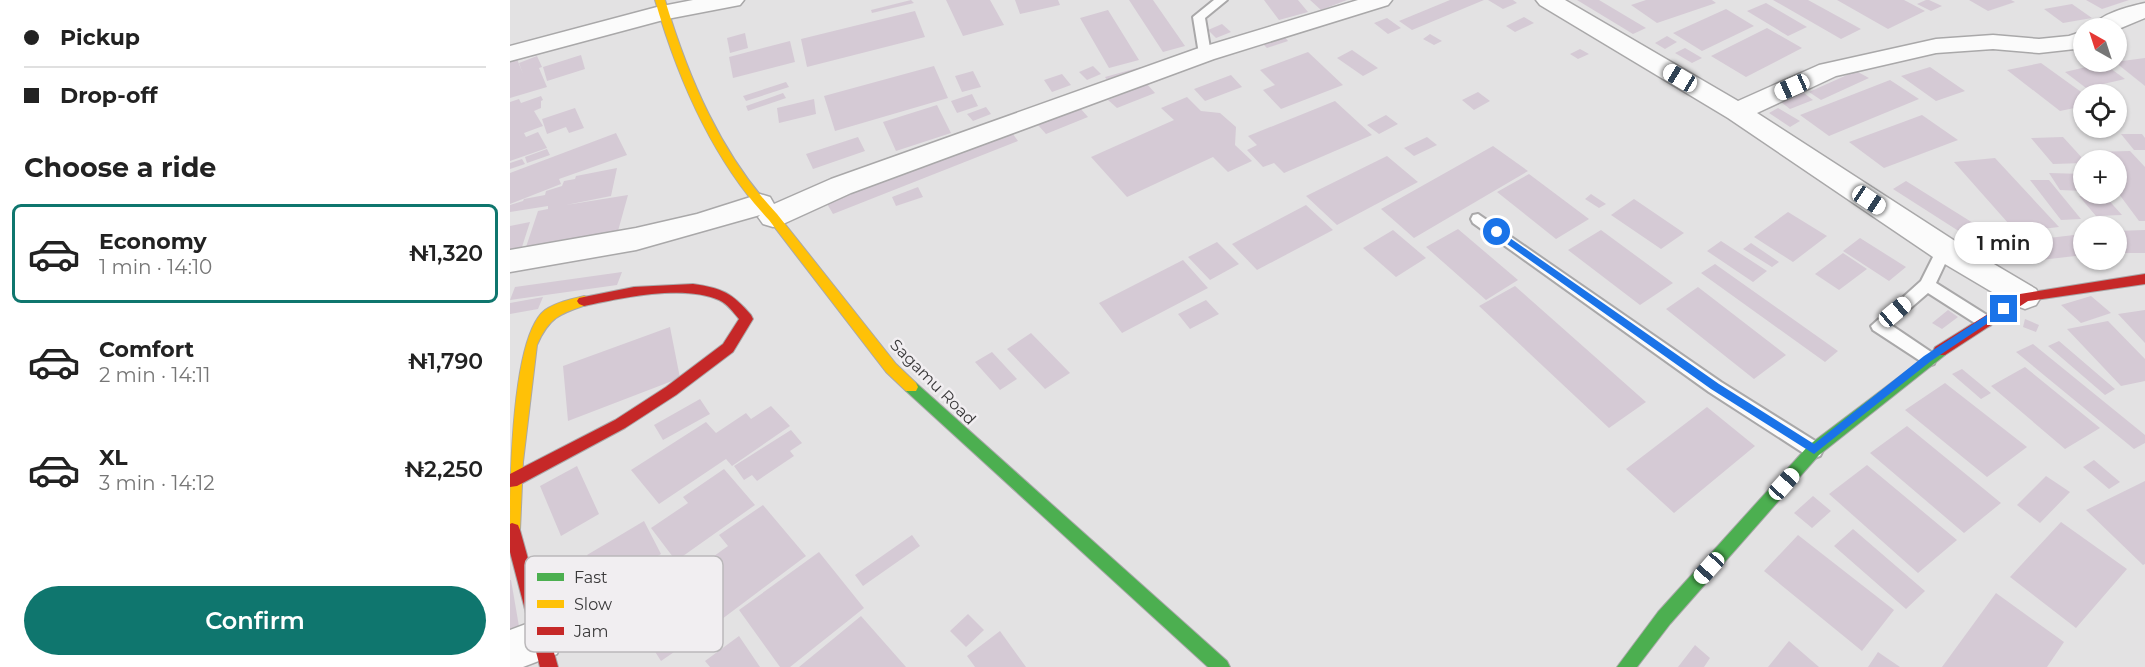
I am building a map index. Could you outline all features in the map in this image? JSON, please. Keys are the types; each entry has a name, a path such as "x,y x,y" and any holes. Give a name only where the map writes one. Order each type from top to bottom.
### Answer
{"main road":[{"name":"Sagamu Road","path":"663,6 668,28 699,105 731,162 766,210 891,368 988,459 1221,667"},
{"path":"1626,667 1664,618 1814,450 1928,359 1984,321 2025,297 2145,279"},
{"path":"512,481 620,424 671,391 728,348 746,320 724,295 687,288 588,299 552,312 539,326 530,345 512,481 510,514 525,603"}],"street":[{"path":"510,54 663,6 732,0"},
{"path":"510,261 581,252 766,210 841,186 1205,54 1380,0"},
{"path":"1548,0 1737,112 1944,249 2025,297"},
{"path":"2122,18 2145,10"},
{"path":"1737,112 1828,70 1936,46 1993,42 2039,46 2073,43"}],"lane":[{"path":"1205,54 1199,17 1221,0"},
{"path":"1478,219 1715,387 1814,450"},
{"path":"1928,359 1879,326 1927,285 1944,249"},
{"path":"1927,285 1984,321"}],"building":[{"path":"911,0 914,3 872,13 871,10"},
{"path":"946,0 990,0 1004,25 963,36"},
{"path":"1015,0 1058,0 1060,5 1020,14"},
{"path":"1129,0 1153,0 1185,46 1163,52"},
{"path":"1264,0 1298,0 1308,12 1279,20"},
{"path":"1310,0 1347,0 1321,10"},
{"path":"1450,0 1484,0 1412,30 1399,21"},
{"path":"1488,0 1513,0 1517,3 1503,9"},
{"path":"1577,0 1599,0 1646,28 1633,34"},
{"path":"1646,0 1712,0 1716,3 1657,23 1631,5"},
{"path":"1773,0 1808,0 1861,29 1841,39"},
{"path":"1837,0 1904,0 1925,11 1888,29"},
{"path":"1926,0 1942,6 1931,11 1917,4"},
{"path":"1969,0 2011,0 2015,2 1988,11"},
{"path":"2086,0 2129,0 2102,9"},
{"path":"1766,3 1807,27 1788,36 1747,11"},
{"path":"2072,4 2092,18 2073,18 2073,21 2063,23 2044,9"},
{"path":"1726,9 1754,26 1702,51 1673,33"},
{"path":"1108,10 1139,60 1109,68 1080,18"},
{"path":"915,11 925,37 807,67 801,39"},
{"path":"1524,17 1534,23 1515,32 1506,26"},
{"path":"1387,18 1401,28 1388,34 1374,23"},
{"path":"1222,24 1231,32 1216,38 1208,30"},
{"path":"1767,28 1802,48 1746,77 1711,56"},
{"path":"745,33 748,48 730,53 727,38"},
{"path":"1430,34 1442,41 1434,45 1423,39"},
{"path":"1284,36 1288,41 1267,48 1262,43"},
{"path":"1667,36 1677,42 1665,49 1655,43"},
{"path":"790,41 795,62 733,78 729,57"},
{"path":"1685,48 1702,58 1692,63 1675,53"},
{"path":"1580,49 1589,54 1578,59 1570,54"},
{"path":"1352,50 1378,68 1363,76 1337,58"},
{"path":"1308,52 1343,85 1281,109 1263,90 1275,85 1260,70"},
{"path":"581,55 585,69 547,81 543,67"},
{"path":"537,56 547,87 510,98 510,61 517,59 523,74 519,63"},
{"path":"2145,58 2145,86 2127,72 2127,60"},
{"path":"2041,63 2073,86 2073,108 2060,111 2007,70"},
{"path":"934,66 948,98 835,131 824,96"},
{"path":"1093,66 1101,74 1087,80 1079,72"},
{"path":"1141,67 1143,70 1107,80 1105,77"},
{"path":"1930,67 1965,91 1936,101 1901,76"},
{"path":"2073,70 2073,72 2115,72 2125,79 2103,84 2081,84 2065,72"},
{"path":"973,71 981,87 962,92 955,76"},
{"path":"1856,71 1869,78 1821,100 1809,92"},
{"path":"1062,74 1071,85 1052,92 1044,80"},
{"path":"1231,75 1242,87 1205,101 1194,89"},
{"path":"1890,80 1919,99 1829,136 1800,115"},
{"path":"786,82 789,87 746,101 743,96"},
{"path":"1147,84 1155,93 1117,108 1108,100"},
{"path":"1478,92 1490,101 1474,110 1462,100"},
{"path":"783,93 786,98 748,111 746,106"},
{"path":"1804,93 1813,100 1790,109 1781,102"},
{"path":"972,94 978,106 957,113 951,101"},
{"path":"541,96 543,100 541,108 534,111 543,126 524,133 526,137 538,132 547,148 510,161 510,102 519,99 521,103"},
{"path":"1187,97 1201,111 1220,113 1236,127 1235,145 1252,161 1228,172 1213,157 1127,197 1091,157 1174,120 1161,108"},
{"path":"814,99 816,114 779,123 777,108"},
{"path":"1335,101 1372,135 1284,173 1274,163 1263,167 1247,150 1257,145 1248,136"},
{"path":"937,105 951,133 896,151 883,122"},
{"path":"986,107 991,114 973,121 967,114"},
{"path":"575,108 584,128 569,133 566,127 547,134 542,119"},
{"path":"1080,108 1088,117 1046,134 1038,125"},
{"path":"1778,108 1800,121 1790,127 1769,113"},
{"path":"1386,115 1398,124 1379,134 1367,125"},
{"path":"1922,115 1958,140 1884,168 1849,142"},
{"path":"1010,130 1018,141 833,214 826,202"},
{"path":"616,133 627,155 559,179 561,184 510,204 510,173"},
{"path":"2127,134 2142,134 2145,138 2145,150 2134,150 2124,138 2127,138"},
{"path":"858,137 865,151 813,169 806,154"},
{"path":"1427,137 1437,145 1414,156 1404,148"},
{"path":"2063,137 2075,150 2073,150 2073,163 2053,164 2031,138"},
{"path":"1493,146 1528,171 1414,238 1381,209"},
{"path":"547,149 550,155 527,163 525,157"},
{"path":"2127,151 2130,151 2145,167 2145,221 2139,221 2126,204"},
{"path":"1387,156 1418,182 1337,225 1306,196"},
{"path":"1995,158 2059,227 2016,232 1954,162"},
{"path":"522,159 525,164 510,169 510,163"},
{"path":"617,168 611,196 566,205 628,195 618,231 525,250 538,211 548,209 548,206 510,212 510,205 524,199 545,195 546,191 562,186 564,181 575,179 576,176"},
{"path":"2049,173 2073,174 2073,191 2060,190"},
{"path":"1529,174 1589,219 1556,239 1497,192"},
{"path":"2030,180 2049,180 2079,216 2073,216 2073,219 2061,220"},
{"path":"1906,181 1981,228 1968,237 1893,189"},
{"path":"918,187 923,197 896,206 892,197"},
{"path":"1591,194 1606,204 1599,208 1585,199"},
{"path":"1634,199 1684,233 1661,249 1611,215"},
{"path":"2086,204 2112,204 2122,215 2096,216"},
{"path":"1306,205 1333,230 1257,270 1232,244"},
{"path":"1788,212 1827,236 1793,262 1754,237"},
{"path":"530,222 521,250 510,252 510,226"},
{"path":"1458,229 1518,280 1486,300 1426,247"},
{"path":"1393,230 1426,258 1396,277 1363,248"},
{"path":"1601,230 1673,283 1640,305 1568,250"},
{"path":"2145,230 2145,253 2127,253 2127,231"},
{"path":"2073,235 2073,256 2016,263 2000,244"},
{"path":"1860,238 1906,267 1889,281 1843,251"},
{"path":"1721,241 1767,271 1753,282 1707,251"},
{"path":"1217,242 1239,264 1210,280 1188,257"},
{"path":"1751,243 1779,262 1772,267 1743,249"},
{"path":"1843,253 1867,269 1839,290 1815,274"},
{"path":"1183,260 1208,288 1122,333 1099,303"},
{"path":"1715,264 1838,351 1825,362 1701,273"},
{"path":"622,272 617,285 510,300 515,287"},
{"path":"1515,286 1646,402 1609,428 1479,306"},
{"path":"1698,287 1786,355 1754,379 1666,309"},
{"path":"2091,296 2111,313 2081,323 2061,305"},
{"path":"543,297 538,309 510,314 510,303"},
{"path":"1206,300 1219,314 1190,329 1178,314"},
{"path":"1948,310 1958,317 1942,329 1932,323"},
{"path":"2145,310 2145,343 2118,314"},
{"path":"2025,319 2039,325 2036,332 2023,327"},
{"path":"2108,321 2145,359 2145,381 2121,386 2067,329"},
{"path":"670,327 680,378 568,421 563,366"},
{"path":"1031,333 1070,373 1045,389 1007,349"},
{"path":"2059,341 2115,389 2105,395 2048,346"},
{"path":"2033,344 2145,435 2145,443 2134,449 2016,352"},
{"path":"992,352 1017,379 1000,390 975,362"},
{"path":"2025,367 2100,428 2065,449 1991,386"},
{"path":"1962,369 1991,393 1981,399 1952,374"},
{"path":"1945,383 2027,447 1987,477 1905,410"},
{"path":"700,399 710,414 663,440 654,425"},
{"path":"771,406 790,426 732,466 726,459 659,504 631,470 706,422 716,433 746,413 751,419"},
{"path":"1707,407 1755,446 1674,513 1626,469"},
{"path":"1907,426 2001,503 1964,533 1870,453"},
{"path":"791,430 802,443 790,451 794,456 757,481 752,475 744,480 734,466"},
{"path":"2094,460 2120,482 2109,489 2083,467"},
{"path":"1867,465 1957,540 1918,573 1829,494"},
{"path":"577,466 599,514 561,536 540,486"},
{"path":"724,469 755,505 683,556 672,556 651,528 688,503 683,497"},
{"path":"2046,476 2070,492 2040,523 2017,505"},
{"path":"2145,481 2145,564 2143,565 2086,510"},
{"path":"1813,496 1831,511 1812,528 1794,513"},
{"path":"763,505 806,556 723,618 723,556 714,556 728,546 719,535"},
{"path":"644,521 661,554 658,556 587,555"},
{"path":"2061,522 2127,569 2076,628 2010,577"},
{"path":"1853,529 1925,591 1906,609 1834,546"},
{"path":"912,535 920,546 863,586 855,575"},
{"path":"1798,535 1894,610 1862,651 1764,571"},
{"path":"819,552 864,608 790,667 780,667 739,610"},
{"path":"511,580 526,667 510,667"},
{"path":"1996,593 2064,642 2047,667 1942,667"},
{"path":"968,614 984,630 966,647 950,631"},
{"path":"861,616 906,667 799,667"},
{"path":"1000,631 1026,667 975,667 967,656"},
{"path":"739,636 760,667 710,667 705,661 717,652 723,652 723,648"},
{"path":"1789,641 1819,667 1768,667"},
{"path":"1695,645 1710,658 1704,667 1678,667"},
{"path":"655,652 674,652 661,661"},
{"path":"1878,652 1900,667 1868,667"}],"traffic: fast":[{"path":"1626,667 1664,618 1814,450 1940,351"},
{"path":"911,387 1221,667"}],"traffic: slow":[{"path":"660,0 688,81 724,154 755,198 773,217 891,368 911,387"},
{"path":"512,530 515,462 530,345 539,326 549,314 567,305 584,301"}],"traffic: jam":[{"path":"1940,351 2025,297 2145,279"},
{"path":"512,481 620,424 671,391 728,348 746,319 727,298 693,289 634,292 584,301"},
{"path":"512,530 525,578"},
{"path":"545,652 549,667"}],"route":[{"path":"1497,232 1715,387 1814,450 1928,359 2004,309"}]}
